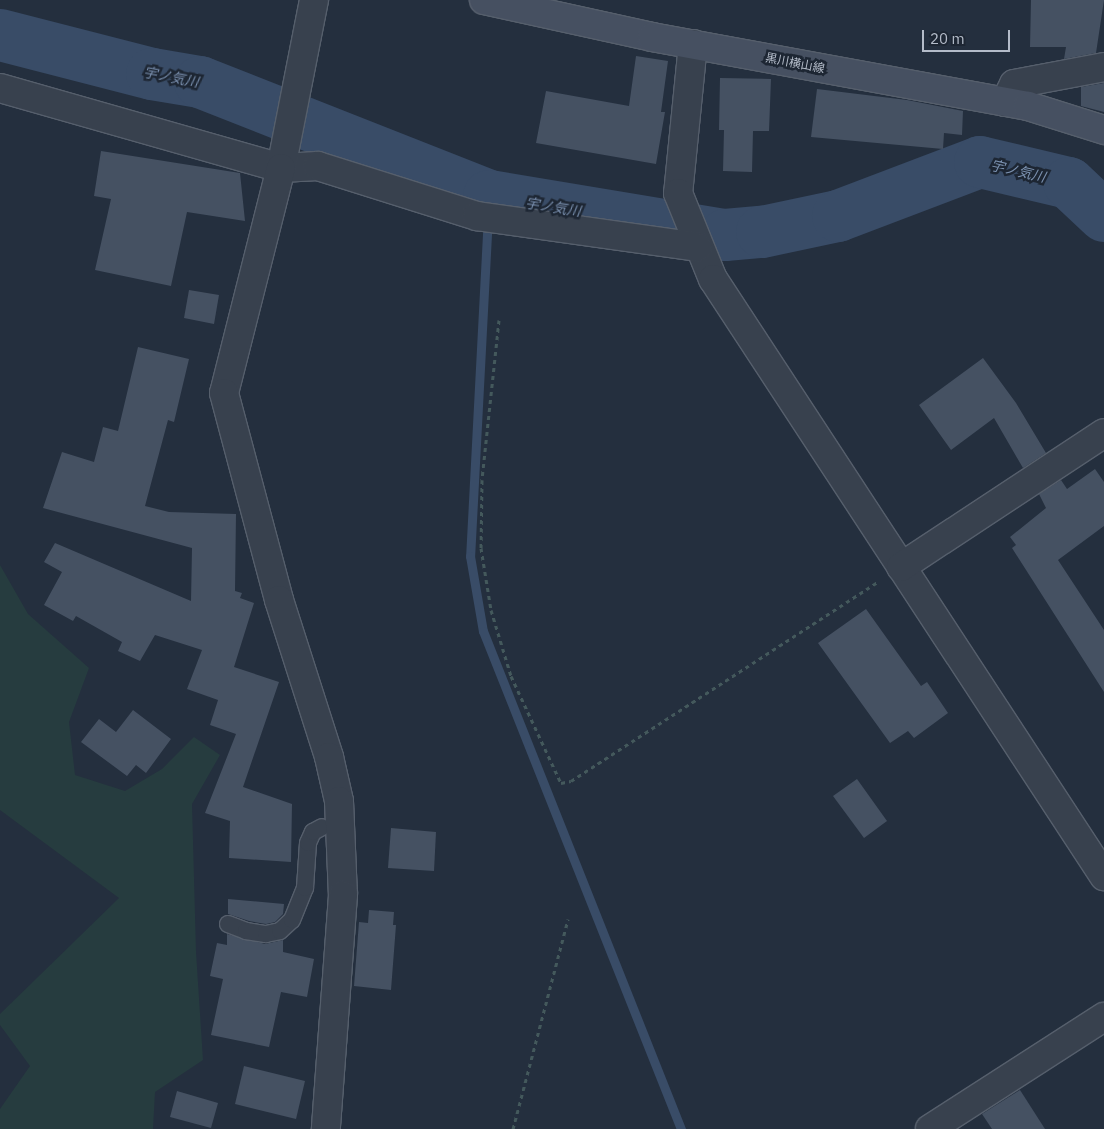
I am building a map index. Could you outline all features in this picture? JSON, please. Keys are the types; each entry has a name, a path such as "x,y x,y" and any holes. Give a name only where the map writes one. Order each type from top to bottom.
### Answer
{"main road":[{"name":"黒川横山線","path":"484,0 692,44 1005,102 1104,130"}],"street":[{"path":"314,0 281,168 224,393 280,600 326,748 340,801 343,895 326,1129"},
{"path":"692,44 678,193 697,244 713,279 1104,876"},
{"path":"1005,102 1014,84 1104,67"},
{"path":"0,88 281,168 318,166 486,218 697,244"},
{"path":"901,567 1104,433"},
{"path":"930,1129 1104,1017"}],"lane":[{"path":"228,924 246,931 266,934 280,931 292,920 305,888 308,843 313,832 322,827"}],"path":[{"path":"499,320 482,480 481,548 491,610 512,676 561,783 571,781 901,567"},
{"path":"513,1129 568,919"}],"green space":[{"path":"0,565 28,614 89,668 69,722 75,775 125,791 162,769 194,737 220,755 192,804 196,952 203,1060 155,1092 153,1129 0,1129 0,1109 30,1066 0,1025 0,1014 119,898 0,810"}],"building":[{"path":"1031,0 1104,0 1096,53 1064,59 1066,47 1030,47"},
{"path":"636,56 668,61 661,112 665,112 656,164 536,143 546,91 629,106"},
{"path":"720,78 771,79 769,131 753,131 752,172 723,171 724,130 719,130"},
{"path":"1104,83 1104,112 1081,106 1081,87"},
{"path":"817,89 907,100 963,111 962,135 944,133 943,149 811,137"},
{"path":"101,151 240,173 245,221 187,212 171,286 95,270 111,199 94,196"},
{"path":"189,290 219,295 214,324 184,318"},
{"path":"138,347 189,359 174,422 168,420 145,506 169,512 236,514 235,591 242,593 240,598 254,603 234,667 279,682 243,787 292,804 291,862 229,858 230,821 205,813 236,734 210,725 218,700 187,689 202,650 155,635 140,661 118,651 122,642 76,616 73,621 44,605 62,572 44,562 55,543 191,601 192,548 43,508 62,452 94,462 103,427 118,431"},
{"path":"983,358 1016,403 1046,453 1023,468 994,418 951,450 919,405"},
{"path":"1095,469 1104,482 1104,526 1058,560 1104,630 1104,692 1012,548 1016,545 1010,537 1046,508 1039,494 1061,480 1067,489"},
{"path":"866,609 921,686 927,682 948,713 914,738 908,731 890,743 818,643"},
{"path":"133,710 171,739 146,773 136,765 127,776 81,742 99,719 116,732"},
{"path":"857,779 887,821 864,838 833,796"},
{"path":"391,828 436,832 434,871 388,868"},
{"path":"228,899 284,904 283,914 275,922 266,924 249,921 228,914"},
{"path":"369,910 394,912 393,925 396,925 391,990 354,986 359,922 368,923"},
{"path":"227,934 265,944 283,940 283,952 314,959 307,997 281,992 269,1047 211,1035 223,979 210,976 217,943 227,945"},
{"path":"244,1066 305,1081 296,1119 235,1104"},
{"path":"1020,1090 1045,1129 992,1129 982,1114"},
{"path":"177,1091 218,1103 211,1128 170,1117"}],"waterway":[{"name":"宇ノ気川","path":"0,35 152,74 200,82 489,196 725,235 762,232 838,216 980,162 1069,183 1104,216"},
{"path":"489,196 470,556 483,631 681,1129"}]}
